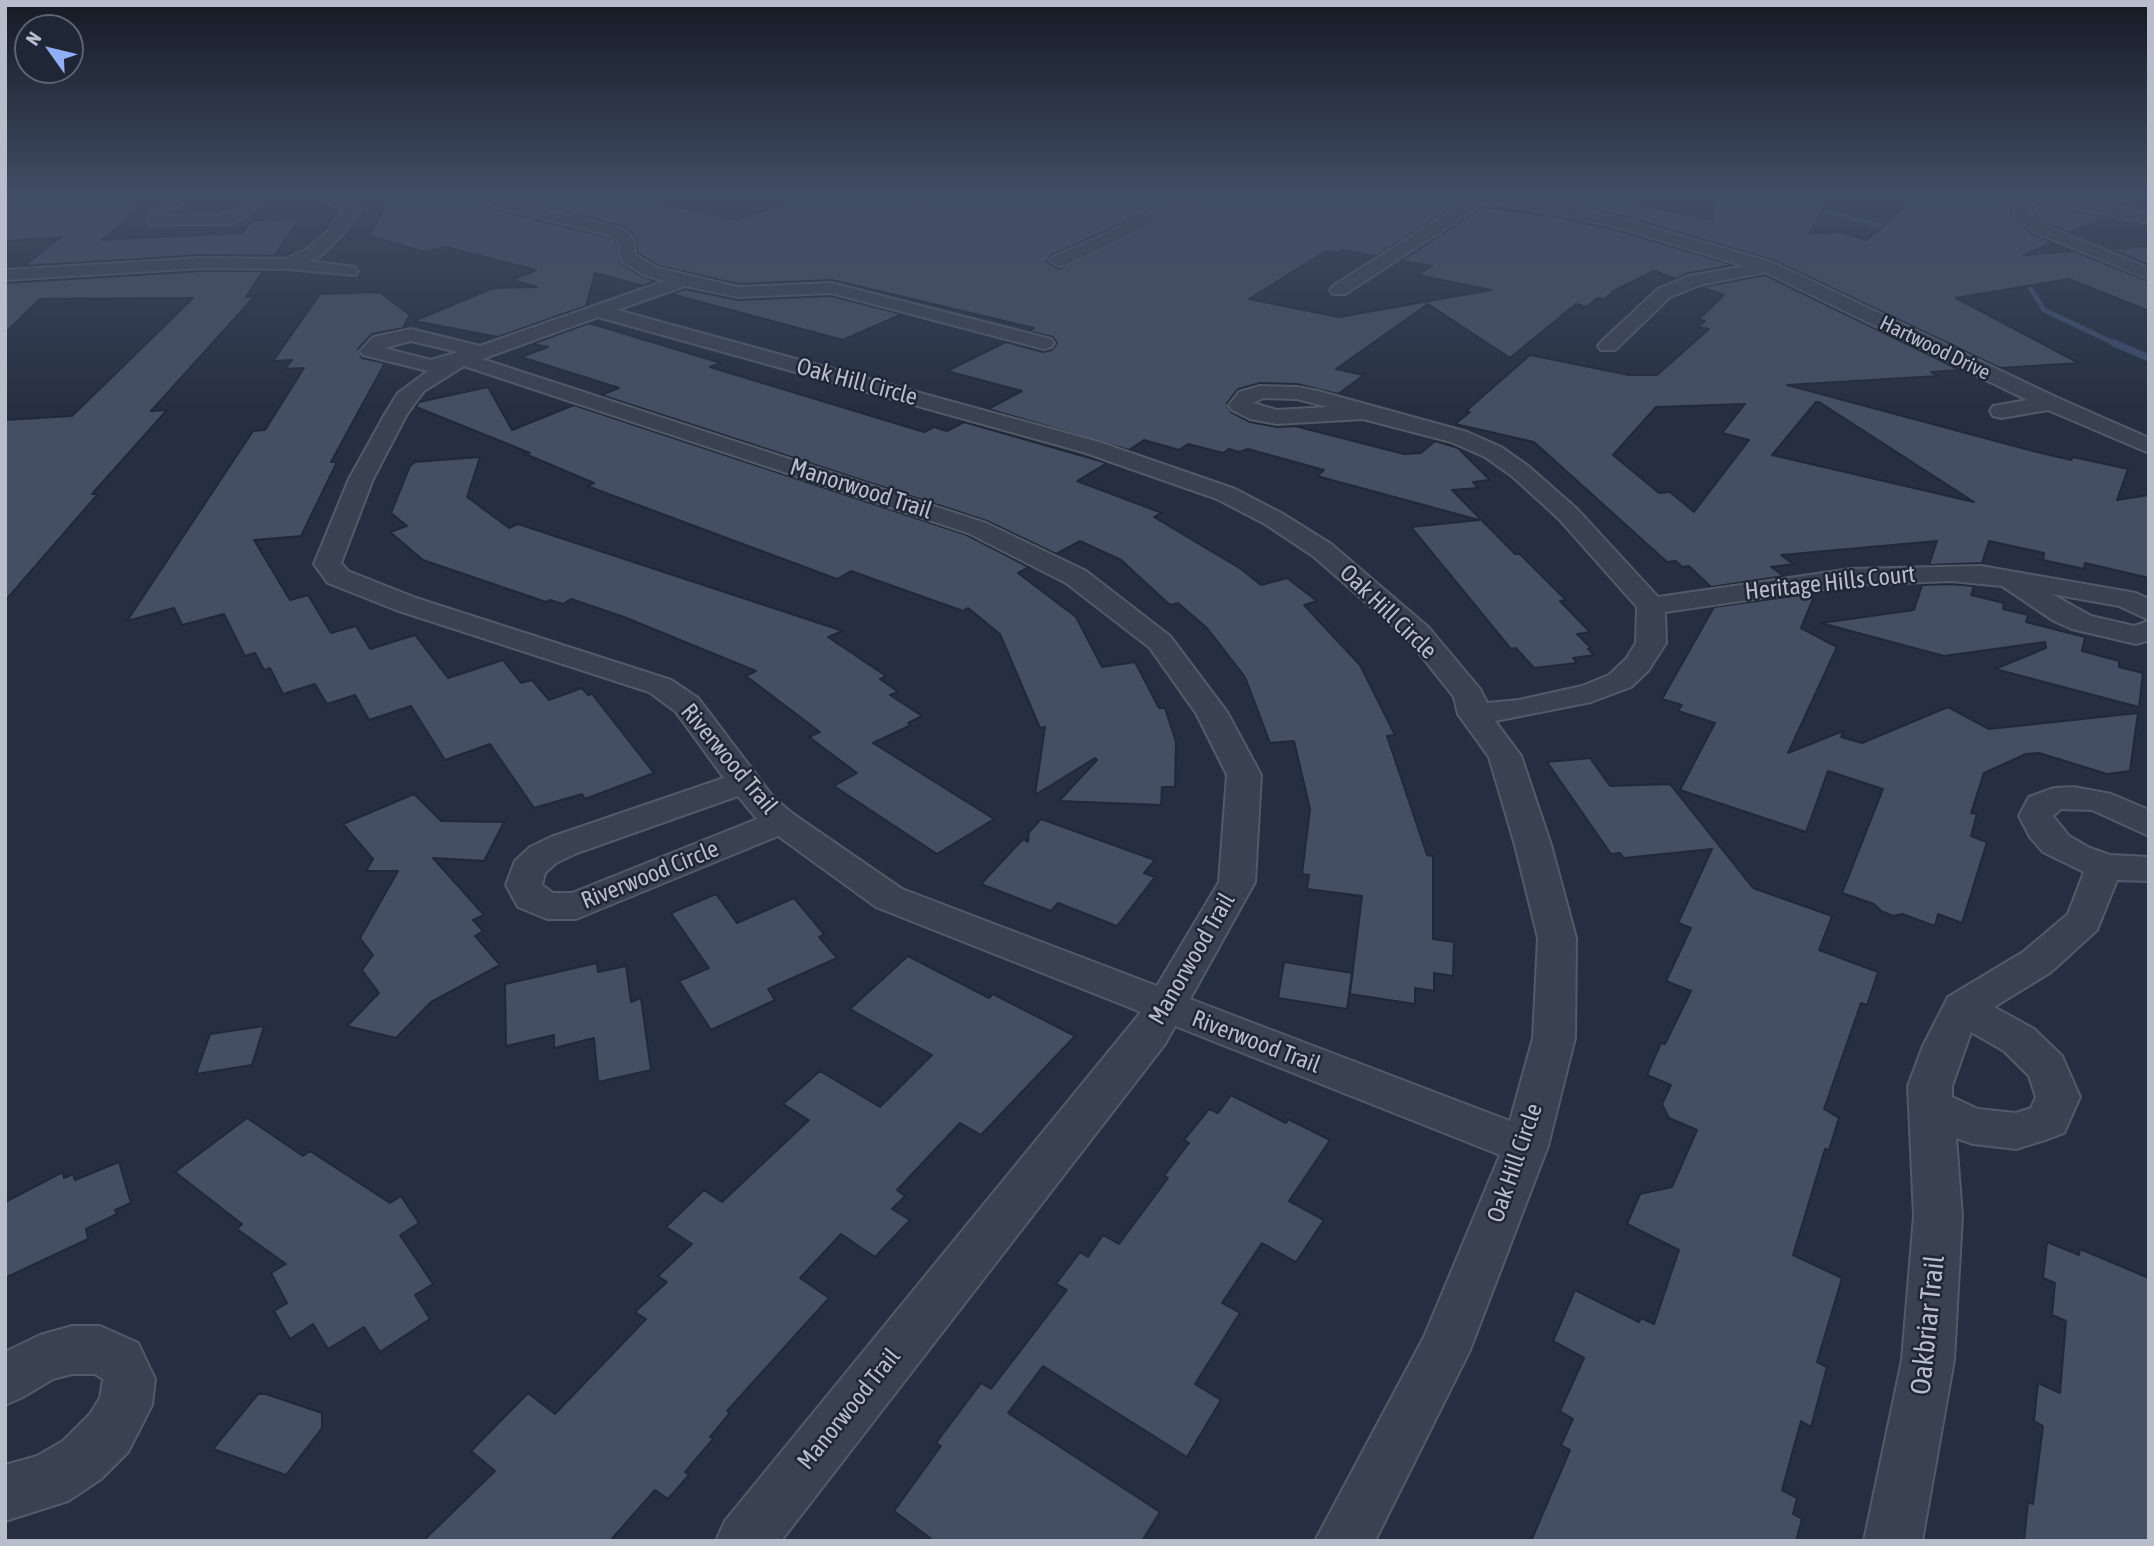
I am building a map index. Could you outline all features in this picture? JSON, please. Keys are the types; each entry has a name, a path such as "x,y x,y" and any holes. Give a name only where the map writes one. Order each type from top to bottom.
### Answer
{"street":[{"path":"5,275 112,268"},
{"path":"325,268 349,271"},
{"path":"645,268 738,292 831,288 1044,344"},
{"path":"1339,290 1372,268"},
{"path":"1608,346 1664,293 1695,280 1762,268"},
{"name":"Hartwood Drive","path":"1770,268 2050,403 2149,446"},
{"name":"Riverwood Trail","path":"684,280 598,311 451,350 429,378 406,398 361,480 327,564 338,577 406,604 660,686 687,705 761,804 781,822 889,898 1526,1146"},
{"name":"Oak Hill Circle","path":"598,311 1091,447 1226,494 1274,519 1322,550 1418,633 1469,696 1474,714 1505,756 1533,845 1557,938 1554,1038 1526,1146 1444,1350 1344,1541"},
{"name":"Manorwood Trail","path":"451,350 431,366 370,352 380,341 405,335 451,350 977,528 1076,576 1160,642 1210,712 1244,775 1237,882 1150,1032 745,1541"},
{"path":"400,359 451,350"},
{"path":"2001,411 2050,403"},
{"path":"1363,412 1459,437 1493,452 1520,471 1568,513 1651,606 1651,643 1637,665 1620,681 1591,693 1519,709 1474,714"},
{"name":"Heritage Hills Court","path":"1651,606 1851,577 1951,573 1981,574 2126,599 2149,611"},
{"name":"Heritage Hills Court","path":"2010,579 2064,615 2082,623 2136,635 2149,630"},
{"name":"Riverwood Circle","path":"745,782 543,855 528,869 524,885 531,898 547,906 576,906 781,822"},
{"path":"2149,825 2123,810 2099,801 2074,797 2054,799 2041,806 2036,816 2042,829 2056,844 2077,856 2104,866 2130,870 2149,869"},
{"path":"1931,1107 1973,1126 2016,1131 2048,1121 2058,1097 2047,1068 2019,1040 1962,1007 2037,962 2084,921 2104,866"},
{"name":"Oakbriar Trail","path":"1893,1541 1928,1360 1938,1216 1930,1086 1962,1007"},
{"path":"5,1380 40,1359 72,1350 100,1350 120,1360 129,1379 125,1405 109,1433 82,1460 48,1482 5,1493"}],"building":[{"path":"529,268 629,268 656,281 643,286 595,273 586,306 498,337 414,321 493,288 537,287 512,280 536,270"},
{"path":"668,268 1298,268 1249,299 1339,317 1491,290 1418,275 1429,268 1716,268 1689,273 1676,279 1654,271 1615,290 1605,299 1597,298 1587,307 1576,304 1510,358 1428,304 1336,369 1364,375 1338,394 1297,384 1260,383 1238,389 1227,403 1231,412 1250,422 1277,427 1295,426 1404,454 1421,453 1435,441 1458,448 1490,480 1473,482 1478,488 1452,490 1515,554 1520,554 1566,600 1560,601 1590,632 1577,634 1594,655 1573,658 1577,663 1534,668 1516,648 1511,649 1411,527 1479,520 1317,476 1324,470 1248,449 1239,452 1229,449 1223,453 1188,444 1179,450 1144,440 1129,450 988,409 1022,391 947,371 1006,342 1043,352 1052,350 1057,343 1053,337 1028,331 1034,328 832,280 738,284"},
{"path":"1790,268 2117,268 2149,281 2149,311 2069,279 1956,298 2079,363 2000,368"},
{"path":"202,271 263,271 246,297 255,296 151,411 167,410 92,494 98,494 5,601 5,420 72,416 193,298 40,299 5,333 5,283"},
{"path":"1765,275 1960,370 1931,372 1938,376 1787,385 2033,451 2128,469 2117,500 2149,495 2149,578 2085,563 2084,569 2043,560 2044,553 1989,541 1982,563 1929,565 1937,541 1781,555 1793,564 1771,567 1784,576 1711,587 1689,566 1682,567 1676,561 1667,562 1534,442 1455,424 1470,412 1466,411 1530,355 1629,375 1657,375 1709,329 1698,327 1705,321 1699,319 1724,295 1701,287","holes":["1816,402 1819,402 1974,502 1772,455","1745,404 1722,433 1749,440 1694,512 1670,492 1659,493 1613,455 1656,407"]},
{"path":"685,289 738,300 831,296 902,314 843,340 671,294"},
{"path":"380,292 410,315 403,328 372,334 358,349 362,358 385,363 331,462 337,462 301,536 254,540 290,600 308,595 331,633 356,626 370,649 415,635 448,678 503,660 521,683 532,680 549,700 582,688 588,695 592,694 654,773 585,799 582,794 534,808 490,744 445,760 411,706 369,720 355,695 327,704 315,684 283,694 270,668 264,670 255,653 245,656 224,614 182,625 174,608 127,621 253,431 265,430 304,368 285,369 292,360 273,361 320,294"},
{"path":"589,323 721,363 710,367 924,432 934,427 947,431 964,422 1107,463 1077,481 1162,513 1154,517 1241,569 1261,585 1287,578 1317,601 1304,605 1360,665 1395,735 1387,736 1427,855 1433,856 1433,939 1454,942 1453,976 1434,973 1434,991 1415,988 1415,1004 1350,994 1362,896 1307,889 1309,875 1302,874 1310,809 1294,741 1270,743 1245,677 1207,628 1178,603 1170,605 1121,560 1080,541 1056,554 987,521 601,395 619,388 521,357 548,347 532,344"},
{"path":"488,387 512,430 574,405 967,535 1029,567 1018,573 1076,617 1102,667 1135,662 1159,708 1165,708 1176,742 1175,787 1162,787 1161,805 1059,801 1097,760 1095,758 1035,795 1045,727 1040,728 1000,634 968,608 963,611 851,571 837,579 587,486 594,483 523,453 530,453 416,407 419,402"},
{"path":"480,457 467,497 509,528 518,524 843,631 828,637 886,676 880,679 898,692 890,695 922,716 908,723 911,725 873,743 994,819 937,854 834,786 857,773 809,737 820,732 746,676 756,671 624,617 571,599 563,604 550,600 546,602 423,560 390,532 407,526 391,513 410,466 415,462"},
{"path":"1922,585 1974,586 1971,595 2004,603 2003,609 2028,615 2026,622 2085,637 2082,651 2119,661 2119,667 2143,673 2139,707 1995,669 2046,648 2045,642 1944,656 1821,623 1914,610"},
{"path":"1807,594 1813,599 1801,628 1837,647 1788,753 1843,731 1841,737 1862,743 1948,707 1989,729 2138,713 2130,771 2107,774 2039,753 2026,754 1984,773 1971,813 1977,814 1971,836 1987,842 1962,923 1938,914 1935,926 1902,914 1893,916 1881,911 1874,904 1842,893 1883,789 1828,771 1806,832 1680,790 1715,723 1678,711 1682,705 1662,699 1714,607"},
{"path":"1590,758 1610,786 1670,784 1753,888 1832,916 1819,950 1878,972 1867,1005 1861,1003 1824,1109 1839,1118 1829,1150 1825,1149 1793,1255 1842,1278 1817,1362 1827,1367 1811,1427 1801,1421 1782,1490 1797,1498 1793,1514 1802,1519 1796,1541 1531,1541 1570,1450 1561,1445 1573,1419 1560,1411 1584,1358 1553,1341 1575,1290 1639,1322 1641,1318 1654,1324 1679,1250 1627,1224 1640,1194 1672,1187 1697,1130 1669,1118 1662,1104 1671,1085 1647,1075 1661,1043 1665,1044 1691,991 1666,981 1691,928 1678,923 1712,849 1624,858 1620,853 1611,854 1547,762"},
{"path":"414,794 441,821 504,822 484,861 433,858 484,915 473,920 483,931 475,936 500,965 431,1002 396,1038 347,1026 379,993 362,970 373,955 360,938 398,871 366,871 373,859 343,824"},
{"path":"1041,819 1155,860 1144,873 1155,877 1117,926 1058,903 1051,911 981,884 1023,839 1028,842 1029,832"},
{"path":"716,894 737,923 794,898 824,934 819,937 837,958 768,989 775,1000 711,1030 679,981 709,968 671,913"},
{"path":"908,956 989,998 993,994 1075,1036 981,1135 960,1123 897,1190 905,1196 892,1209 910,1220 875,1257 841,1234 800,1278 829,1298 727,1411 730,1413 710,1437 714,1438 685,1472 689,1475 668,1499 655,1490 610,1541 423,1541 495,1471 471,1451 528,1393 555,1414 646,1319 635,1312 667,1282 658,1276 692,1244 666,1227 704,1190 722,1202 809,1120 783,1104 820,1071 880,1107 932,1055 850,1009"},
{"path":"1284,962 1352,973 1347,1009 1278,998"},
{"path":"597,963 598,972 626,966 631,1002 641,998 651,1070 598,1082 594,1038 554,1048 554,1035 506,1046 505,984"},
{"path":"264,1026 252,1065 196,1074 210,1034"},
{"path":"1231,1095 1286,1123 1288,1119 1330,1140 1289,1201 1324,1220 1296,1262 1262,1243 1222,1303 1240,1313 1195,1384 1221,1400 1187,1457 1043,1366 1008,1413 1160,1512 1142,1541 934,1541 894,1511 941,1446 936,1443 981,1383 991,1389 1067,1290 1056,1284 1080,1252 1088,1257 1103,1235 1119,1244 1168,1178 1164,1176 1189,1143 1184,1140 1209,1109 1218,1113"},
{"path":"247,1118 303,1156 310,1151 390,1203 401,1196 419,1223 400,1235 433,1284 415,1295 430,1319 380,1352 364,1327 328,1349 313,1324 290,1339 274,1311 287,1303 271,1273 286,1264 237,1229 242,1224 175,1172"},
{"path":"119,1162 131,1203 115,1210 117,1214 86,1229 88,1239 5,1278 5,1202 63,1172 64,1178 73,1174 75,1180"},
{"path":"2047,1242 2079,1255 2080,1249 2149,1278 2149,1541 2024,1541 2028,1502 2033,1504 2043,1426 2034,1421 2038,1383 2060,1393 2066,1321 2052,1315 2055,1283 2043,1278"},
{"path":"258,1394 266,1394 322,1413 322,1428 286,1475 213,1449"}],"waterway":[{"path":"2020,276 2024,278 2044,310 2118,345"},
{"path":"2114,343 2149,358"}]}
